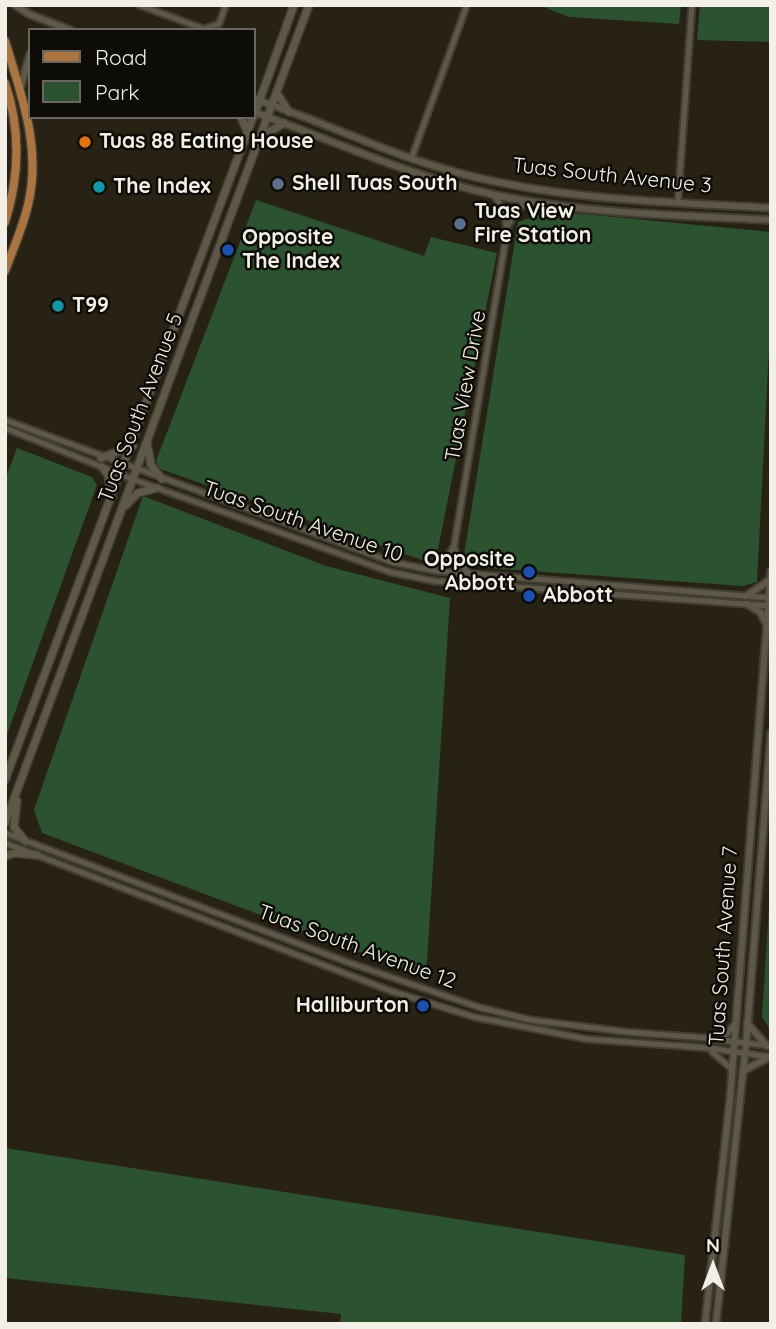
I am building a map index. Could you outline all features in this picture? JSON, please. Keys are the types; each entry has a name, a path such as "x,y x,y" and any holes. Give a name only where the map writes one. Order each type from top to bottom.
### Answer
{"main road":[{"name":"Tuas South Avenue 5","path":"257,100 294,5"},
{"name":"Tuas South Avenue 5","path":"5,823 309,5"},
{"path":"5,41 28,119"},
{"path":"5,83 16,130 14,195 5,222"},
{"path":"256,91 265,84"},
{"path":"277,92 289,112"},
{"path":"5,271 28,204 32,171 31,130 28,119"},
{"path":"242,119 248,133"},
{"name":"Tuas South Avenue 5","path":"5,780 133,446 253,119"},
{"path":"262,136 284,123"},
{"path":"147,442 151,465 162,479"},
{"path":"101,458 133,446"},
{"path":"102,467 108,475 112,498"},
{"path":"120,512 138,493 157,488"},
{"path":"19,786 14,827 25,841"},
{"path":"5,856 15,853 37,855"}],"street":[{"path":"15,5 29,14 65,28"},
{"path":"139,5 201,28"},
{"path":"207,28 219,24 226,5"},
{"path":"412,157 467,5"},
{"path":"678,201 692,5"},
{"path":"20,89 28,61"},
{"name":"Tuas South Avenue 3","path":"257,100 458,173 531,189 770,208"},
{"name":"Tuas South Avenue 3","path":"256,115 284,123 349,150 494,195 598,209 771,220"},
{"path":"458,173 460,186"},
{"path":"5,202 14,195"},
{"name":"Tuas View Drive","path":"494,195 504,210 507,232"},
{"name":"Tuas View Drive","path":"454,546 507,232 517,208 529,201"},
{"name":"Tuas South Avenue 10","path":"5,420 101,458 360,552 426,569 770,598"},
{"name":"Tuas South Avenue 10","path":"5,428 132,479 349,559 434,581 769,606"},
{"path":"426,569 444,562 454,546"},
{"path":"454,546 458,562 470,574"},
{"name":"Tuas South Avenue 7","path":"705,1324 734,1052 771,571"},
{"path":"746,596 770,580"},
{"path":"747,604 764,616 766,629"},
{"name":"Tuas South Avenue 7","path":"716,1324 746,1044 771,733"},
{"name":"Tuas South Avenue 12","path":"5,833 383,975 478,1007 531,1020 588,1028 769,1046"},
{"name":"Tuas South Avenue 12","path":"5,843 391,992 474,1017 586,1039 708,1048 770,1057"},
{"path":"708,1048 708,1038 727,1034 736,1023"},
{"path":"747,1023 769,1046"},
{"path":"699,1048 717,1054 732,1069"},
{"path":"743,1071 770,1057"}],"green space":[{"path":"539,5 681,5 679,24 569,17"},
{"path":"700,5 771,5 771,42 697,40"},
{"path":"256,200 424,256 431,237 497,253 438,549 425,561 160,469 156,461"},
{"path":"551,211 771,232 771,310 757,582 743,586 474,567 464,555 518,222"},
{"path":"17,448 92,477 97,485 5,740 5,480"},
{"path":"143,496 326,566 450,598 426,977 42,833 34,810"},
{"path":"771,878 771,1031 762,1017"},
{"path":"5,1148 685,1255 681,1324 340,1324 341,1314 5,1278"}],"place":[{"name":"Tuas 88 Eating House","path":"85,142"},
{"name":"Shell Tuas South","path":"278,184"},
{"name":"The Index","path":"99,187"},
{"name":"Tuas View Fire Station","path":"460,224"},
{"name":"Opposite The Index","path":"228,250"},
{"name":"T99","path":"58,306"},
{"name":"Opposite Abbott","path":"529,572"},
{"name":"Abbott","path":"529,596"},
{"name":"Halliburton","path":"423,1006"}]}
